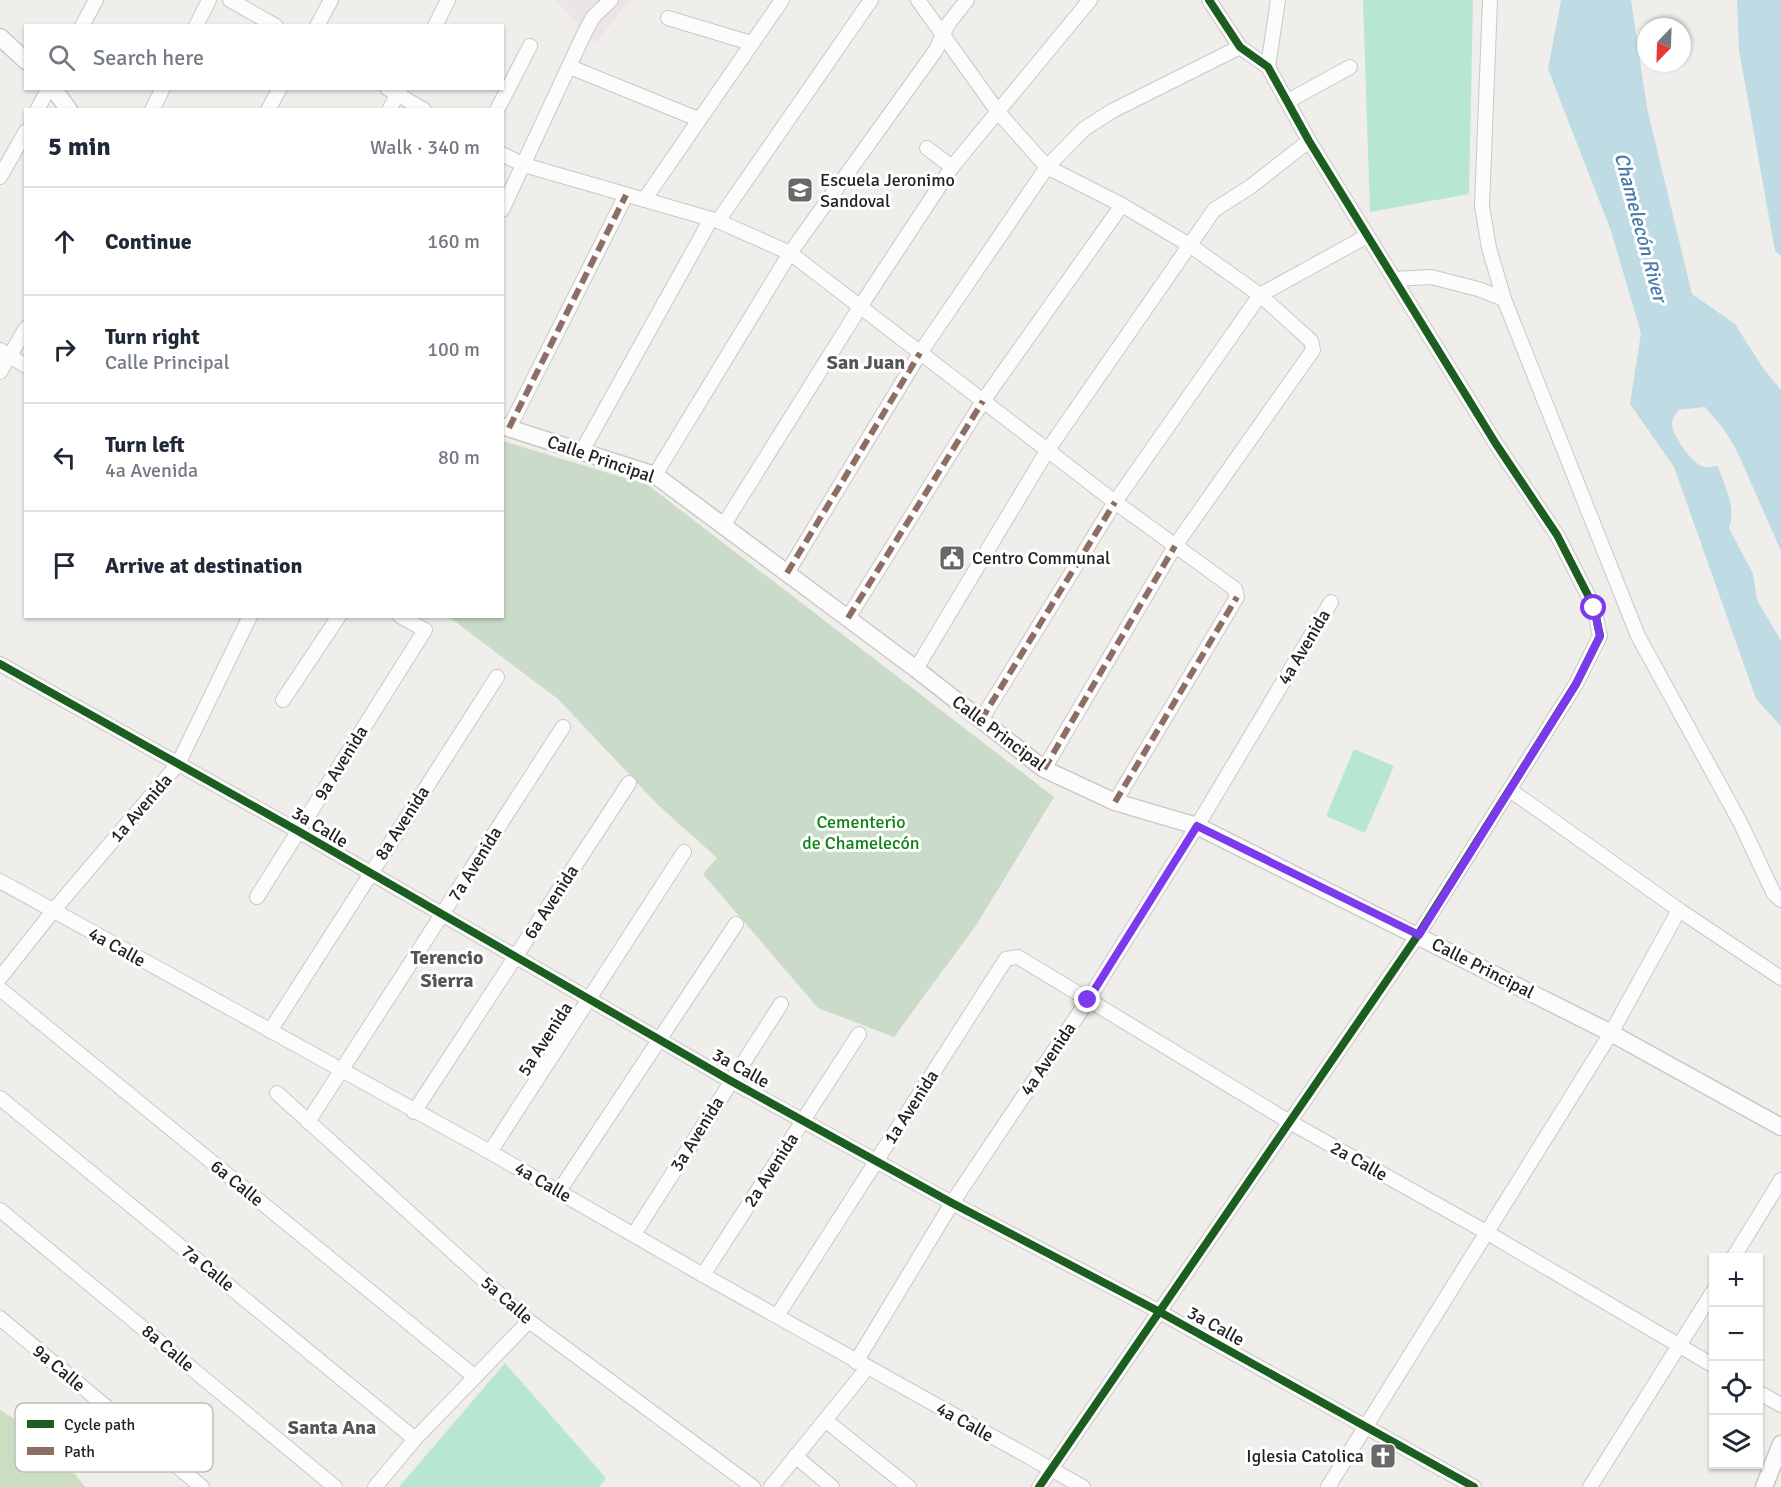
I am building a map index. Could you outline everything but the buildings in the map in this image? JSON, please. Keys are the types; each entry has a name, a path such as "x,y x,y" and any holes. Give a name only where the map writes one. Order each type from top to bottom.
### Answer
{"street":[{"path":"83,24 96,0"},
{"path":"197,24 209,0"},
{"path":"230,0 272,24"},
{"path":"317,24 331,0"},
{"path":"436,24 448,0"},
{"path":"504,206 599,0"},
{"path":"593,17 611,0"},
{"path":"644,200 782,0"},
{"path":"582,451 715,220 871,0"},
{"path":"918,0 998,112 1047,167 1122,205 1191,246 1260,295 1311,341 1313,350 1175,546 1044,768"},
{"path":"655,475 790,253 944,37 948,24 967,0"},
{"path":"723,526 860,307 952,167 1090,0"},
{"path":"1039,1487 1288,1121 1419,935 1576,684 1600,636 1594,608 1557,535 1496,444 1367,236 1309,141 1268,67 1240,47 1209,0"},
{"path":"1268,67 1278,0"},
{"path":"1490,0 1482,206 1489,248 1504,299 1638,636 1740,822 1774,894 1781,900"},
{"path":"668,18 751,43"},
{"path":"0,37 24,59"},
{"path":"498,108 530,46"},
{"path":"787,573 920,353 1047,167 1084,129 1112,111 1240,47"},
{"path":"570,67 698,119"},
{"path":"1288,101 1350,67"},
{"path":"38,108 47,90"},
{"path":"54,90 68,108"},
{"path":"153,108 162,90"},
{"path":"269,108 279,90"},
{"path":"390,108 395,91 421,108"},
{"path":"0,177 24,135"},
{"path":"916,669 1047,451 1214,210 1250,188 1309,141"},
{"path":"927,148 952,167"},
{"path":"504,155 524,165 715,220 790,253 1047,451 1235,589 1237,597 1114,802"},
{"path":"506,427 626,195"},
{"path":"848,618 983,402 1122,205"},
{"path":"981,720 1115,502 1260,295 1367,236"},
{"path":"1394,279 1431,277 1478,289 1504,299"},
{"path":"0,372 4,353 24,330"},
{"path":"4,353 24,365"},
{"name":"Calle Principal","path":"506,427 655,475 916,669 1044,768 1114,802 1197,826 1611,1033 1781,1127"},
{"name":"4a Avenida","path":"771,1487 825,1420 862,1364 952,1203 1088,1000 1197,826 1331,602"},
{"name":"1a Avenida","path":"0,978 53,911 178,764 249,618"},
{"path":"283,700 338,618"},
{"name":"9a Avenida","path":"257,897 425,630 404,618"},
{"name":"3a Calle","path":"0,664 589,997 731,1081 804,1119 952,1203 1158,1311 1474,1487"},
{"name":"8a Avenida","path":"270,1031 497,677"},
{"name":"7a Avenida","path":"308,1122 563,727"},
{"name":"6a Avenida","path":"414,1112 629,783"},
{"path":"1510,790 1679,910 1781,978"},
{"name":"5a Avenida","path":"490,1152 684,852"},
{"name":"4a Calle","path":"0,881 342,1069 414,1112 490,1152 703,1275 1083,1487"},
{"path":"1329,1487 1611,1033 1679,910"},
{"path":"559,1191 736,924"},
{"name":"2a Calle","path":"1006,959 1018,957 1288,1121 1486,1232 1709,1364"},
{"name":"1a Avenida","path":"777,1316 1006,959"},
{"name":"6a Calle","path":"0,988 474,1377"},
{"name":"3a Avenida","path":"634,1234 781,1004"},
{"name":"2a Avenida","path":"703,1275 859,1034"},
{"name":"5a Calle","path":"277,1093 530,1321 753,1487"},
{"name":"7a Calle","path":"0,1098 415,1439"},
{"path":"1735,1253 1781,1179"},
{"name":"8a Calle","path":"0,1210 335,1487"},
{"path":"1590,1487 1709,1297"},
{"name":"9a Calle","path":"0,1318 102,1403"},
{"path":"375,1487 415,1439 530,1321"},
{"path":"1763,1395 1781,1405"},
{"path":"825,1420 909,1487"},
{"path":"1764,1487 1781,1444"},
{"path":"795,1456 832,1487"},
{"name":"9a Calle","path":"184,1472 202,1487"}],"shaded area":[{"path":"555,0 630,0 595,44"}],"green space":[{"path":"1363,0 1473,0 1469,194 1370,212"},
{"name":"Cementerio de Chamelecón","path":"504,441 648,485 1054,797 977,924 894,1037 818,1008 703,874 717,858 658,805 558,699 450,618 504,618"},
{"path":"1354,749 1394,766 1365,833 1326,816"},
{"path":"505,1363 606,1478 599,1487 399,1487"},
{"path":"0,1410 15,1419 15,1472 74,1472 85,1487 0,1487"}],"water":[{"name":"Chamelecón River","path":"1561,0 1631,0 1637,40 1637,72 1642,72 1647,108 1692,294 1735,324 1763,368 1781,390 1781,551 1737,451 1725,431 1705,407 1678,410 1672,423 1675,434 1688,455 1704,467 1718,466 1731,505 1729,528 1753,574 1757,600 1781,641 1781,726 1756,699 1674,467 1630,404 1641,333 1611,231 1548,69"},
{"path":"1737,0 1781,0 1781,256 1775,251 1739,50"}],"marked path":[{"path":"509,428 626,195"},
{"path":"787,573 920,353"},
{"path":"848,618 983,401"},
{"path":"981,720 1115,502"},
{"path":"1044,769 1175,546"},
{"path":"1115,802 1237,597"}],"cycle path":[{"path":"1039,1487 1418,935 1576,684 1600,636 1594,607 1557,535 1496,444 1309,141 1268,67 1240,47 1209,0"},
{"path":"0,664 298,831 731,1081 952,1203 1158,1311 1474,1487"}],"place":[{"name":"Escuela Jeronimo Sandoval","path":"800,190"},
{"name":"Centro Communal","path":"952,558"},
{"name":"Iglesia Catolica","path":"1383,1456"}],"district":[{"name":"San Juan","path":"866,362"},
{"name":"Terencio Sierra","path":"447,968"},
{"name":"Santa Ana","path":"332,1427"}],"route":[{"path":"1088,1000 1197,826 1419,935 1576,684 1600,636 1594,608"}]}
